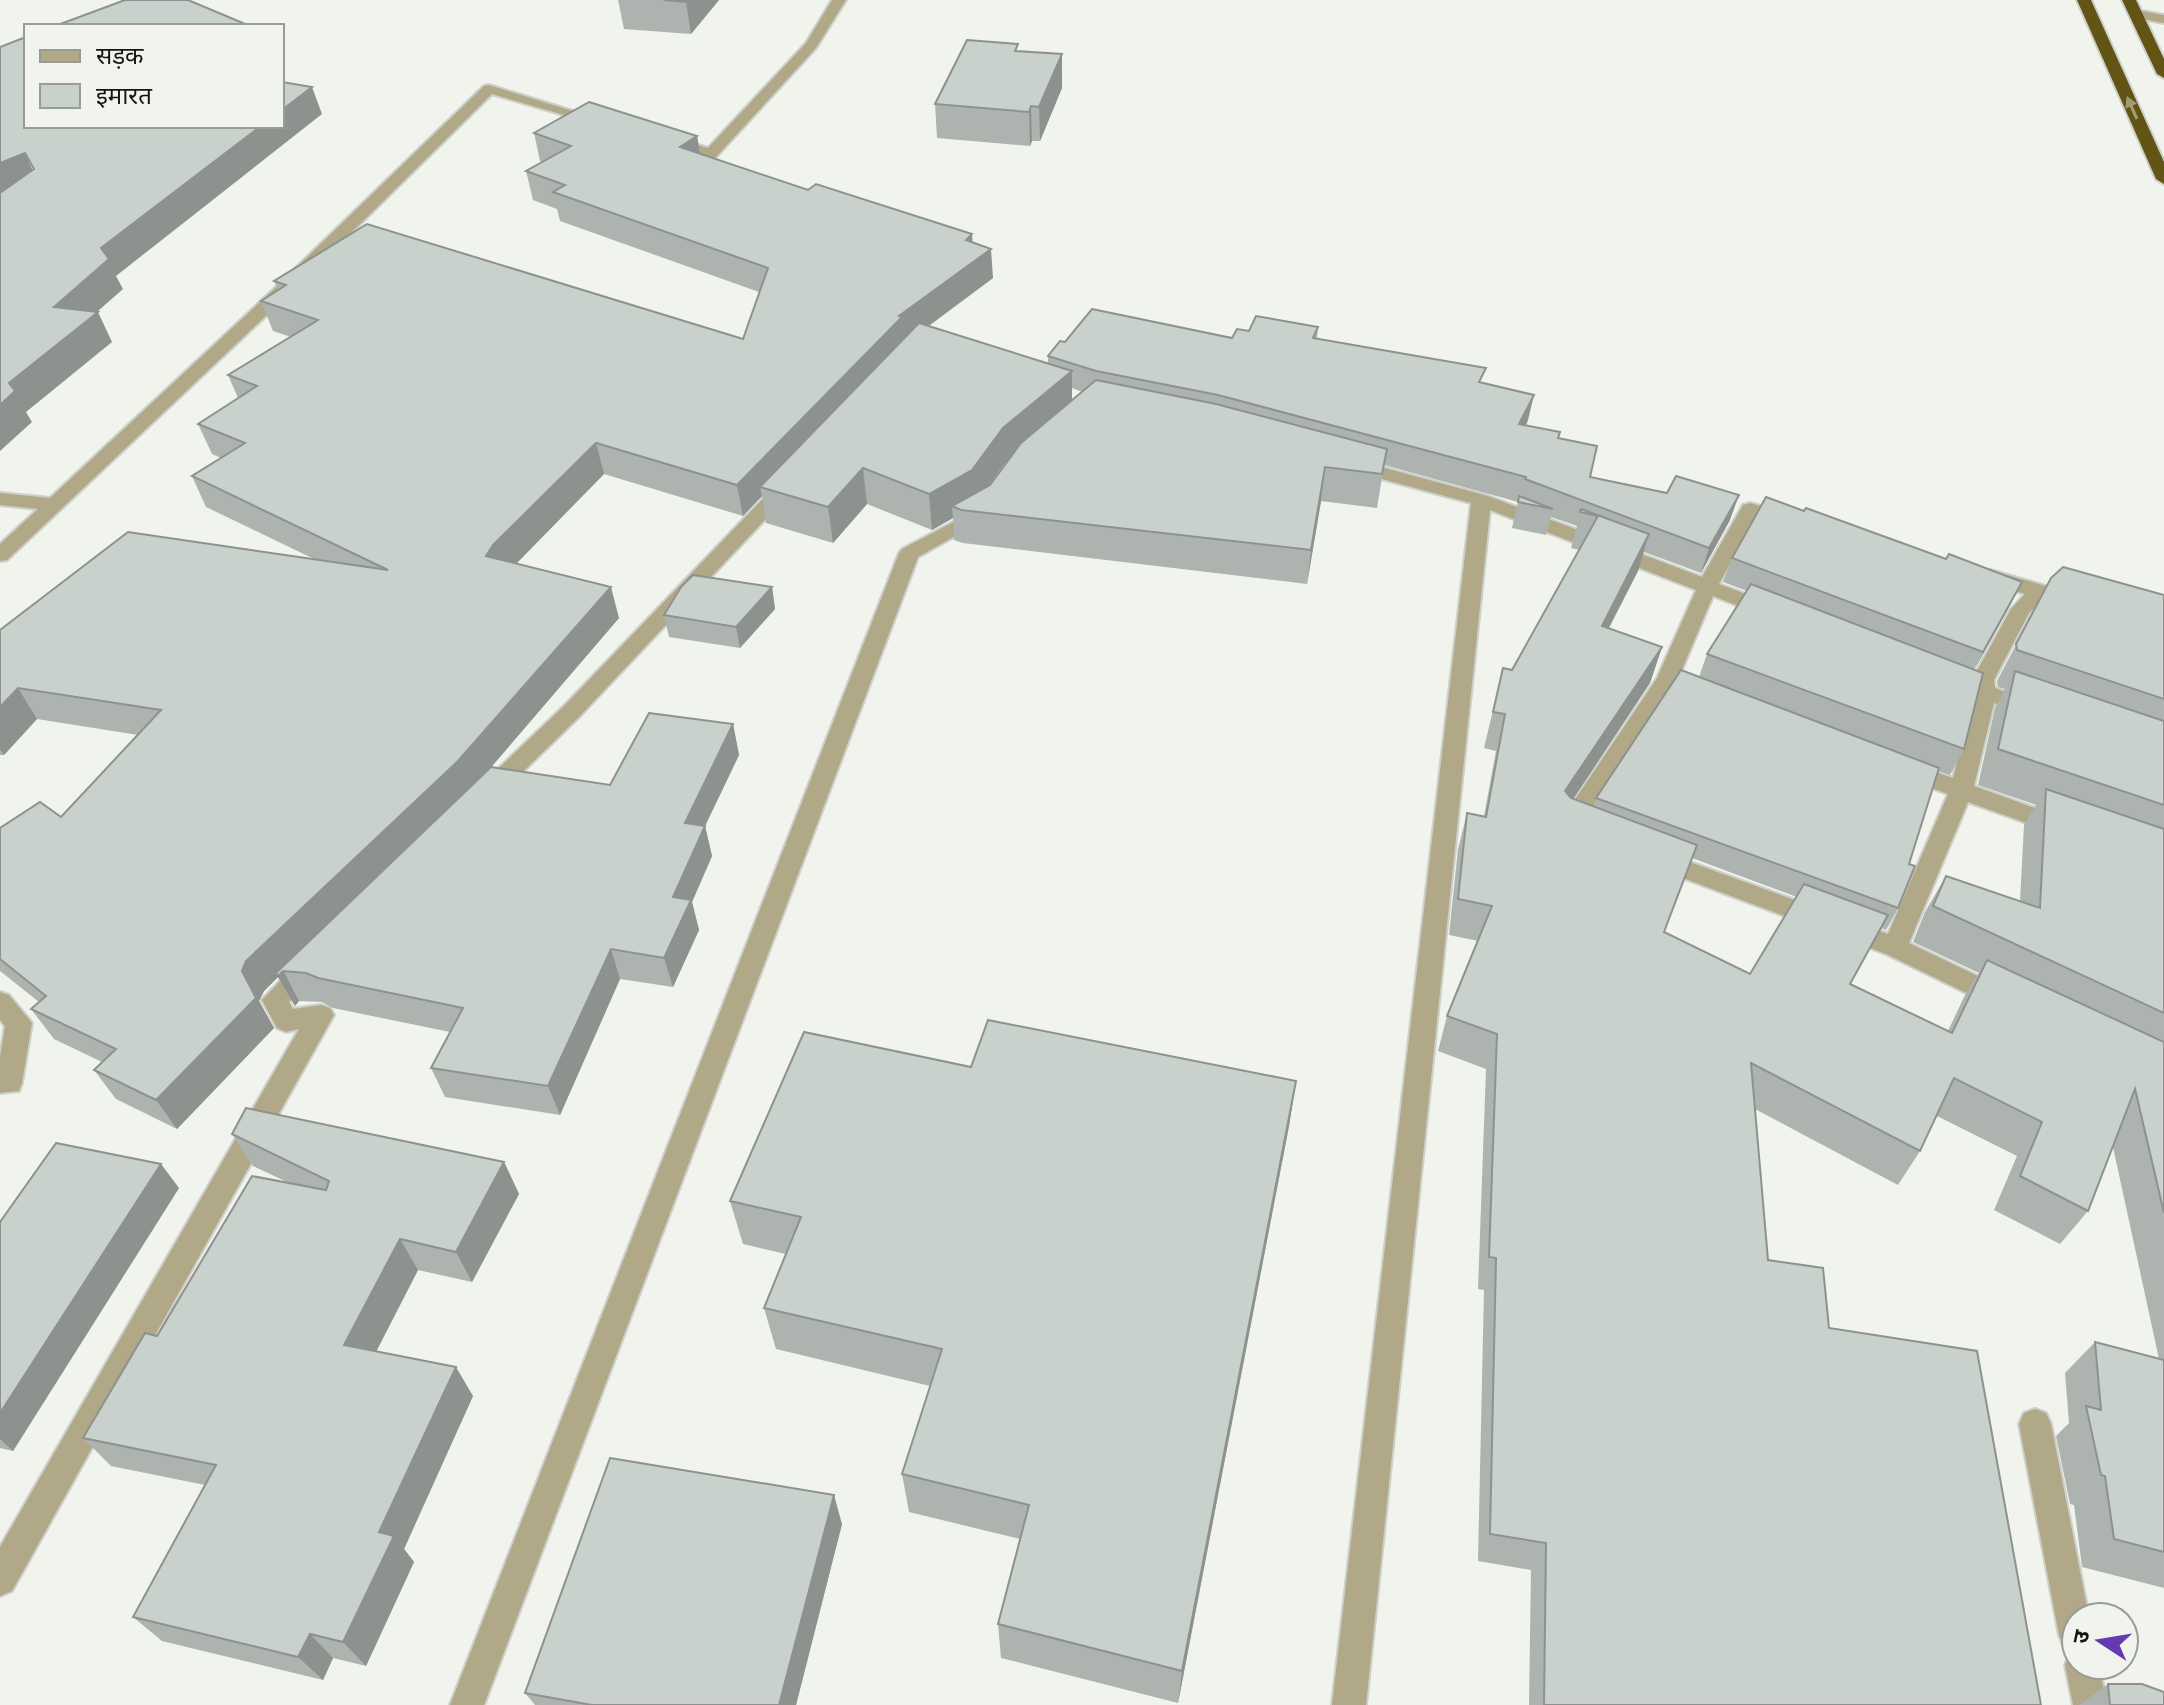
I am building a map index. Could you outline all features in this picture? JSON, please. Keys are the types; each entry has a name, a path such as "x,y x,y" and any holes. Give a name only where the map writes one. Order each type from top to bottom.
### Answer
{"highway":[{"path":"2084,0 2164,179"},
{"path":"2132,7 2164,74"}],"street":[{"path":"652,136 711,154 811,45 839,0"},
{"path":"2132,7 2164,19"},
{"path":"0,555 281,292 489,89 608,124"},
{"path":"1334,460 1481,500 1795,621"},
{"path":"469,811 572,711 799,472"},
{"path":"467,1705 909,553 983,512 998,491"},
{"path":"0,499 52,504"},
{"path":"1349,1705 1481,500"},
{"path":"1599,837 1569,826 1675,682 1707,587 1750,509 1811,526"},
{"path":"1963,569 2095,608"},
{"path":"1895,947 1961,791 1985,693 1983,680 2021,609 2040,591"},
{"path":"1927,671 2045,714"},
{"path":"1887,763 2075,831"},
{"path":"1629,848 1895,947 2023,1008"},
{"path":"0,1579 321,1015 286,1021 275,1000 321,956"},
{"path":"0,1002 19,1023 9,1083 0,1082"},
{"path":"2035,1424 2069,1601"},
{"path":"2085,1681 2090,1705"}],"building":[{"path":"125,0 188,0 243,23 241,24 60,24"},
{"path":"24,38 24,128 258,128 101,248 109,259 54,307 98,312 9,383 15,391 0,405 0,193 34,169 25,153 0,163 0,47"},
{"path":"967,40 1018,44 1015,51 1062,54 1039,107 1031,106 1029,112 935,104"},
{"path":"284,82 312,87 284,108"},
{"path":"589,102 697,136 680,147 808,190 816,184 972,234 966,240 991,249 899,316 902,317 737,485 596,443 493,545 486,556 611,587 458,761 246,961 242,971 256,998 156,1100 94,1070 116,1049 31,1009 46,996 0,959 0,828 40,802 61,817 161,710 18,688 0,707 0,630 128,532 388,570 192,476 245,443 198,424 257,386 228,375 318,320 261,301 286,285 274,281 367,224 743,339 768,268 553,192 565,185 526,171 571,146 534,133"},
{"path":"1092,309 1232,338 1237,329 1249,331 1256,316 1318,327 1313,338 1486,368 1479,382 1534,395 1519,424 1560,432 1558,438 1597,446 1590,477 1667,493 1676,476 1739,495 1709,548 1526,477 1218,395 1096,371 1048,356 1060,341 1065,342"},
{"path":"919,323 1072,371 1003,428 972,470 929,494 863,468 828,507 760,487"},
{"path":"1096,380 1216,404 1387,449 1382,474 1325,467 1311,550 961,510 952,506 990,485 1021,443"},
{"path":"1519,496 1553,509 1518,502"},
{"path":"1766,497 1804,511 1806,508 1946,559 1949,554 2022,582 1983,652 1732,558"},
{"path":"1581,509 1649,534 1602,626 1662,647 1565,791 1571,798 1697,845 1664,932 1750,974 1804,884 1888,915 1850,984 1952,1033 1987,960 2164,1042 2164,1213 2135,1089 2088,1211 2020,1176 2042,1122 1954,1078 1920,1151 1751,1063 1768,1260 1823,1268 1829,1328 1977,1351 2041,1705 1544,1705 1546,1543 1490,1534 1496,1258 1489,1257 1497,1034 1447,1016 1492,906 1458,899 1467,813 1486,817 1505,714 1493,712 1503,668 1512,670 1598,516 1580,512"},
{"path":"2063,567 2164,595 2164,699 2017,650 2016,644 2051,578"},
{"path":"693,575 772,587 736,627 664,615 681,587"},
{"path":"1751,584 1983,673 1964,749 1707,654"},
{"path":"1681,670 1939,768 1909,864 1915,866 1898,908 1596,798"},
{"path":"2015,671 2164,721 2164,805 1998,749"},
{"path":"649,713 733,724 685,823 705,826 673,897 691,900 664,958 611,949 548,1086 431,1068 463,1008 306,973 283,971 278,976 276,973 491,767 610,785"},
{"path":"2046,789 2164,829 2164,1013 1933,906 1946,876 2040,908"},
{"path":"988,1020 1296,1081 1182,1671 998,1624 1029,1505 902,1474 942,1349 764,1308 801,1217 730,1201 804,1032 971,1067"},
{"path":"246,1108 504,1162 456,1252 400,1239 344,1345 456,1367 379,1532 394,1536 343,1642 310,1634 298,1657 133,1617 216,1465 83,1438 145,1333 157,1336 252,1176 326,1190 329,1181 232,1134"},
{"path":"56,1143 161,1164 0,1413 0,1222"},
{"path":"2095,1342 2164,1360 2164,1552 2114,1539 2105,1476 2101,1475 2086,1406 2101,1410"},
{"path":"610,1458 834,1495 779,1705 592,1705 525,1693"},
{"path":"2108,1684 2142,1684 2164,1692 2164,1705 2110,1705"}]}
